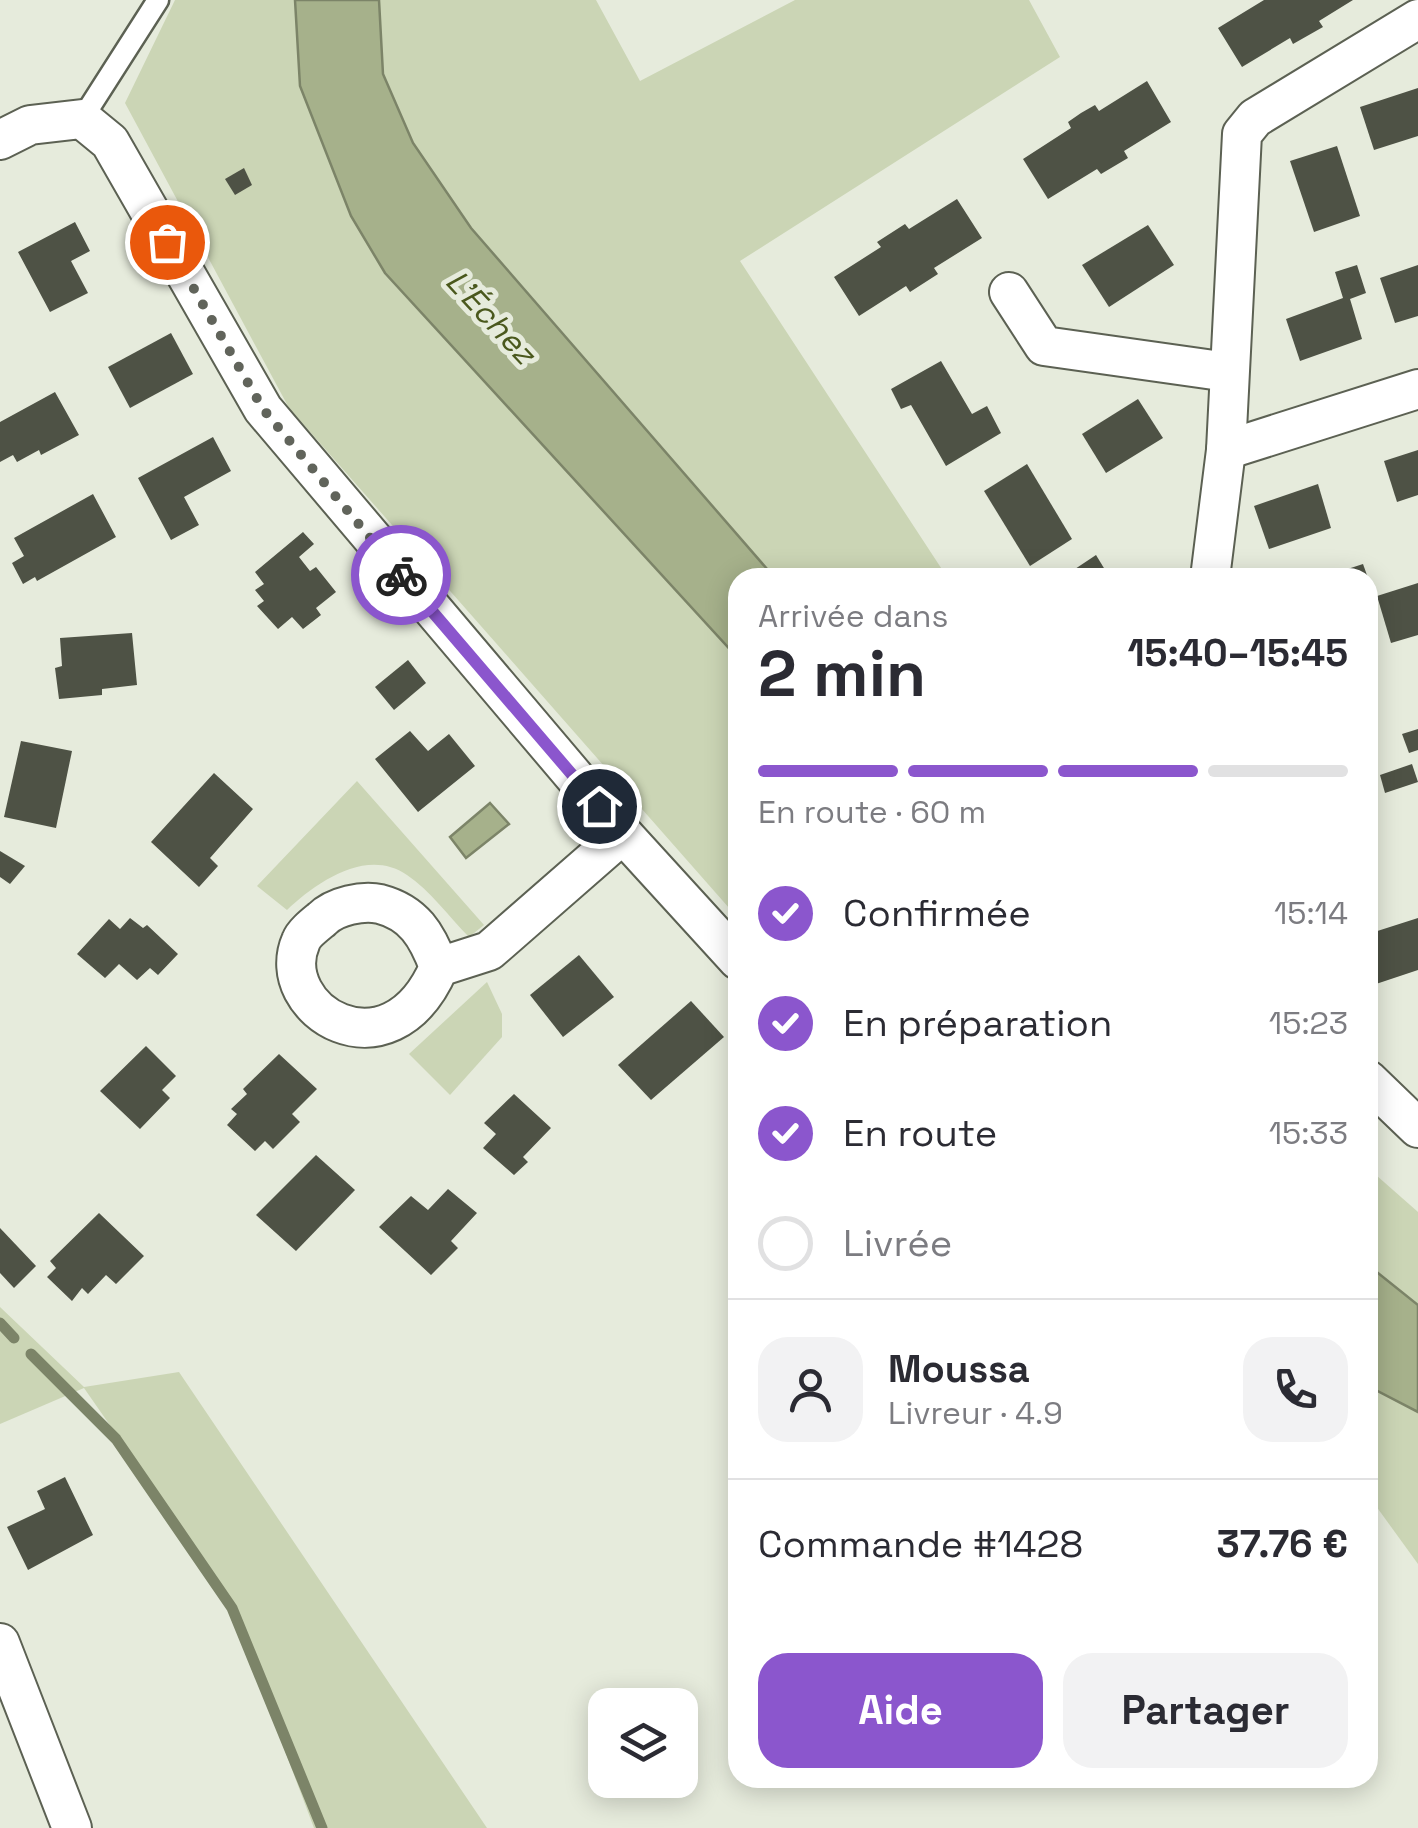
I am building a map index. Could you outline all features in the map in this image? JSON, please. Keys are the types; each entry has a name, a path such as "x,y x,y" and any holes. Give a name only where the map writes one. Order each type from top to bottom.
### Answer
{"street":[{"path":"1211,568 1226,450 1242,134 1255,118 1418,18"},
{"path":"0,140 30,125 82,120 110,142 263,409 622,834 728,949"},
{"path":"1009,292 1044,346 1228,372"},
{"path":"1226,450 1418,389"},
{"path":"440,967 489,951 622,834"},
{"path":"1378,1090 1418,1128"},
{"path":"0,1643 72,1828"}],"lane":[{"path":"82,120 158,0"}],"shaded area":[{"path":"175,0 295,0 300,86 385,273 728,647 728,907 289,408 125,103"},
{"path":"379,0 596,0 640,81 795,0 1029,0 1060,57 740,261 941,568 766,568 471,228 413,143 383,74"},
{"path":"357,781 484,925 469,937 424,888 391,867 375,865 342,872 312,889 287,910 257,886"},
{"path":"487,982 502,1014 502,1037 450,1095 409,1054"},
{"path":"1378,1177 1418,1212 1418,1305 1378,1273"},
{"path":"0,1307 84,1387 179,1372 487,1828 314,1828 224,1589 84,1388 0,1424"},
{"path":"1378,1383 1418,1409 1418,1564 1378,1509"}],"water":[{"name":"L'Échez","path":"295,0 379,0 383,74 413,143 471,228 766,568 728,568 728,647 385,273 351,216 300,86"},
{"path":"490,803 509,824 466,858 450,837"},
{"path":"1378,1273 1418,1305 1418,1412 1378,1391"}],"building":[{"path":"1264,0 1353,0 1319,21 1323,27 1293,44 1290,38 1242,67 1218,28"},
{"path":"1147,81 1171,122 1124,151 1128,158 1101,174 1097,169 1048,199 1023,159 1071,128 1068,122 1081,113 1095,105 1099,111"},
{"path":"1418,88 1418,136 1374,150 1360,107"},
{"path":"1337,146 1360,216 1314,232 1290,161"},
{"path":"244,168 252,185 235,195 225,179"},
{"path":"957,199 982,238 934,268 938,274 910,292 906,286 859,316 834,277 881,247 877,242 905,224 909,229"},
{"path":"75,222 90,251 71,261 88,293 50,312 18,252"},
{"path":"1148,225 1174,265 1109,307 1082,265"},
{"path":"1357,265 1366,293 1350,299 1362,339 1300,361 1286,319 1343,298 1335,272"},
{"path":"1418,265 1418,316 1395,323 1380,278"},
{"path":"171,333 193,374 130,408 108,367"},
{"path":"941,361 972,414 987,406 1001,433 946,466 911,405 901,409 891,389"},
{"path":"55,392 79,435 41,455 39,450 17,462 13,455 0,462 0,422"},
{"path":"1138,399 1163,438 1106,473 1082,434"},
{"path":"213,437 231,471 184,497 199,525 171,540 138,478"},
{"path":"1418,450 1418,495 1397,502 1384,461"},
{"path":"1027,464 1072,539 1030,566 984,491"},
{"path":"1318,484 1331,528 1269,549 1254,506"},
{"path":"93,494 116,537 37,581 35,577 23,584 12,563 24,556 14,538"},
{"path":"303,532 314,544 299,557 310,571 316,567 336,592 316,608 321,615 303,629 292,617 278,629 257,606 264,601 255,590 264,584 255,572"},
{"path":"1096,555 1104,568 1076,568"},
{"path":"1418,583 1418,635 1391,643 1378,596"},
{"path":"132,633 137,685 102,689 102,695 59,699 55,668 62,666 60,638"},
{"path":"408,660 426,683 394,710 375,687"},
{"path":"1418,729 1418,750 1409,753 1402,734"},
{"path":"410,731 428,751 449,734 475,766 418,812 375,759"},
{"path":"21,741 72,751 56,828 4,817"},
{"path":"1412,764 1418,782 1385,793 1380,775"},
{"path":"214,773 253,809 210,858 218,866 199,887 151,842"},
{"path":"0,851 25,866 10,884 0,877"},
{"path":"130,918 143,928 147,925 178,954 158,975 150,968 137,980 119,964 105,978 77,954 109,919 120,929"},
{"path":"1418,918 1418,970 1378,983 1378,931"},
{"path":"579,955 614,997 563,1037 530,995"},
{"path":"691,1001 724,1037 651,1100 618,1065"},
{"path":"146,1046 176,1076 162,1090 170,1098 140,1129 100,1091"},
{"path":"279,1054 317,1089 292,1114 300,1122 273,1149 265,1141 255,1151 227,1125 237,1114 231,1109 247,1094 243,1089"},
{"path":"514,1094 551,1128 523,1157 528,1162 514,1175 483,1148 496,1134 484,1123"},
{"path":"316,1155 355,1190 296,1251 256,1215"},
{"path":"448,1189 477,1213 451,1241 458,1248 431,1275 379,1227 411,1196 428,1210"},
{"path":"99,1213 144,1256 116,1284 106,1275 88,1294 82,1288 72,1301 47,1277 56,1268 50,1261"},
{"path":"0,1228 36,1266 14,1288 0,1273"},
{"path":"65,1477 93,1535 28,1570 7,1527 45,1509 37,1491"}],"waterway":[{"path":"0,1323 14,1338"},
{"path":"31,1354 116,1439 232,1608 322,1828"}],"way so far":[{"path":"167,242 263,409 401,575"}],"route":[{"path":"401,575 599,806"}]}
